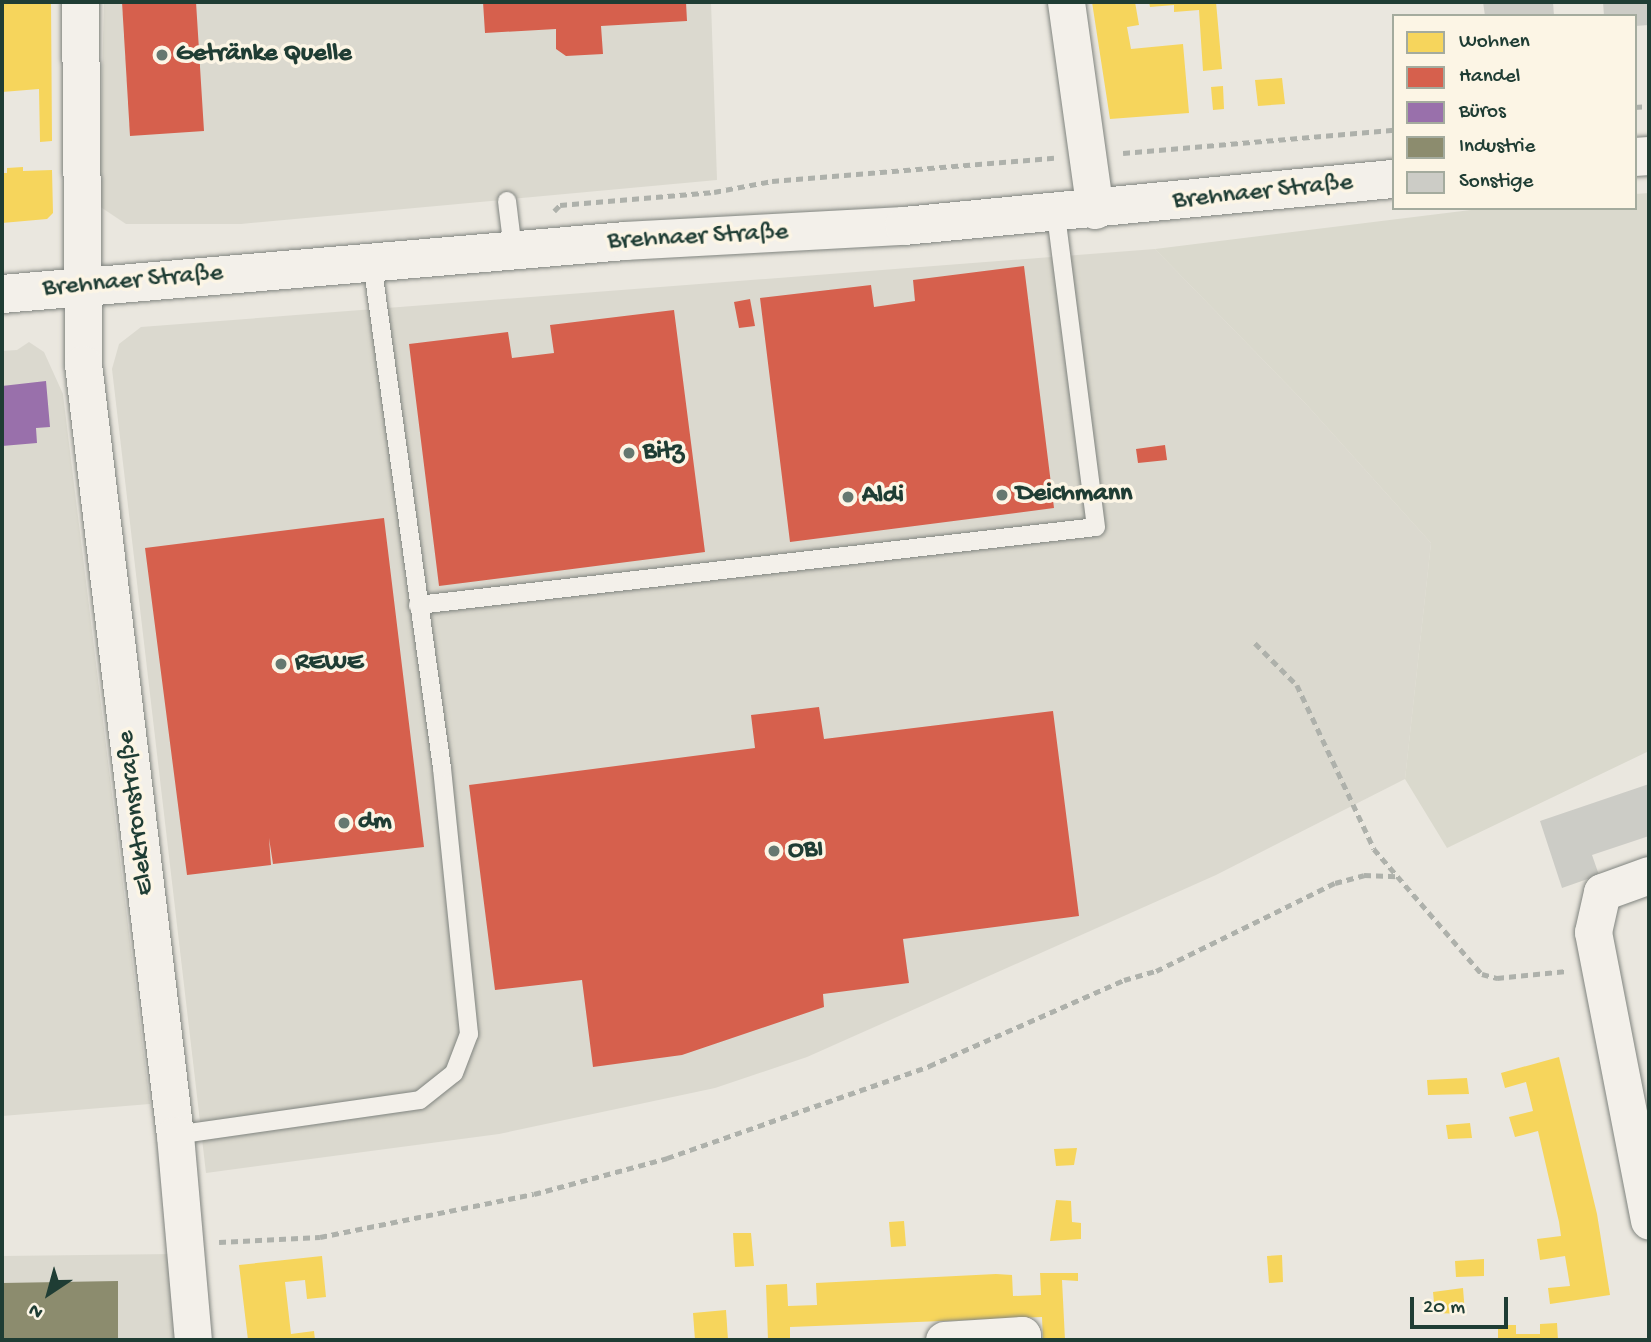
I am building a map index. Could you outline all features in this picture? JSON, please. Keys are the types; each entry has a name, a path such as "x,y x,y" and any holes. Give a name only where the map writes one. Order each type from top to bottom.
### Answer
{"main road":[{"name":"Brehnaer Straße","path":"2,293 513,250 1056,213 1392,178"}],"street":[{"name":"Elektronstraße","path":"80,2 83,364 175,1135 193,1340"},
{"path":"1066,2 1095,209"},
{"path":"1649,875 1602,892 1592,932 1649,1221"},
{"path":"944,1340 1021,1335 1022,1340"}],"lane":[{"path":"507,201 513,250"},
{"path":"418,606 1096,527 1056,213"},
{"path":"175,1135 420,1100 454,1073 469,1034 442,768 372,262"}],"path":[{"path":"551,213 560,205 714,192 772,181 1392,130"},
{"path":"1255,643 1297,685 1353,811 1374,849 1482,974 1497,978 1599,968"},
{"path":"183,1242 320,1237 534,1194 667,1158 929,1066 1124,980 1156,971 1335,883 1364,875 1397,876"}],"shaded area":[{"path":"104,2 711,2 717,180 241,224 126,224 99,206"},
{"path":"1649,193 1649,751 1447,848 1405,779 1431,543 1306,404 1155,249 1471,210 1637,210 1637,194"},
{"path":"1155,249 1306,404 1431,543 1405,779 1216,875 807,1057 715,1088 499,1134 206,1173 112,369 119,344 141,327"},
{"path":"29,342 44,352 63,394 150,1104 2,1116 2,351 17,350"},
{"path":"173,1254 175,1340 2,1340 2,1256"}],"building: Wohnen":[{"path":"2,2 51,2 52,141 40,142 39,89 2,92"},
{"path":"1092,2 1135,2 1139,25 1127,27 1131,49 1183,44 1189,113 1110,119"},
{"path":"1149,2 1216,2 1222,69 1203,71 1199,10 1174,12 1174,5 1150,7"},
{"path":"1282,78 1285,104 1258,106 1255,80"},
{"path":"1223,86 1224,109 1213,110 1211,87"},
{"path":"23,167 23,171 52,170 53,213 47,219 2,223 2,173 7,173 7,168"},
{"path":"1559,1057 1597,1214 1610,1295 1550,1304 1548,1288 1570,1286 1565,1256 1540,1260 1537,1239 1561,1236 1559,1222 1538,1131 1515,1137 1509,1117 1533,1111 1526,1082 1505,1088 1501,1073"},
{"path":"1467,1078 1469,1094 1428,1095 1427,1080"},
{"path":"1470,1123 1472,1138 1448,1139 1446,1125"},
{"path":"1077,1148 1074,1165 1056,1166 1054,1149"},
{"path":"1056,1200 1071,1201 1072,1222 1081,1223 1081,1239 1050,1241"},
{"path":"904,1221 906,1246 891,1247 889,1222"},
{"path":"733,1233 751,1233 754,1266 735,1267"},
{"path":"1282,1255 1283,1282 1269,1283 1267,1256"},
{"path":"322,1256 326,1297 307,1299 305,1280 285,1282 291,1334 314,1331 315,1340 248,1340 239,1265"},
{"path":"1484,1259 1484,1276 1456,1277 1455,1261"},
{"path":"1040,1273 1078,1273 1078,1281 1062,1280 1065,1340 1043,1340 1042,1317 790,1327 790,1340 768,1340 766,1285 787,1284 788,1306 817,1305 816,1283 996,1274 1012,1275 1013,1296 1041,1295"},
{"path":"1463,1288 1465,1314 1435,1313 1433,1292"},
{"path":"726,1310 728,1340 695,1340 693,1313"},
{"path":"1557,1323 1558,1340 1490,1340 1498,1338 1498,1325 1516,1325 1516,1334 1540,1334 1540,1324"}],"building: Handel":[{"name":"Getränke Quelle","path":"122,2 196,2 204,131 130,136"},
{"path":"483,2 686,2 687,21 601,26 603,54 566,56 556,49 556,29 485,33"},
{"path":"1024,266 1054,508 790,542 760,298 871,285 874,307 915,301 913,280"},
{"path":"750,299 755,326 739,328 734,302"},
{"path":"674,310 705,552 439,586 409,344 508,332 512,358 554,353 550,325"},
{"path":"1165,445 1167,460 1138,463 1136,449"},
{"name":"REWE","path":"384,518 424,847 273,864 269,838 271,865 187,875 145,548"},
{"name":"OBI","path":"819,707 824,739 1053,711 1079,916 903,939 909,983 823,994 824,1007 682,1055 593,1067 582,980 495,990 469,785 755,748 751,715"}],"building: Büros":[{"path":"46,381 50,427 36,428 37,443 2,446 2,386"}],"building: Industrie":[{"path":"118,1281 118,1340 2,1340 2,1283"}],"building: Sonstige":[{"path":"1483,2 1553,2 1554,14 1485,14"},
{"path":"1603,2 1649,2 1649,25 1637,26 1637,14 1604,14"},
{"path":"1649,784 1649,836 1592,855 1599,875 1562,888 1540,821"}],"place":[{"name":"Getränke Quelle","path":"162,55"},
{"name":"Bitz","path":"629,453"},
{"name":"Deichmann","path":"1002,495"},
{"name":"Aldi","path":"848,497"},
{"name":"REWE","path":"281,664"},
{"name":"dm","path":"344,823"},
{"name":"OBI","path":"774,851"}]}
